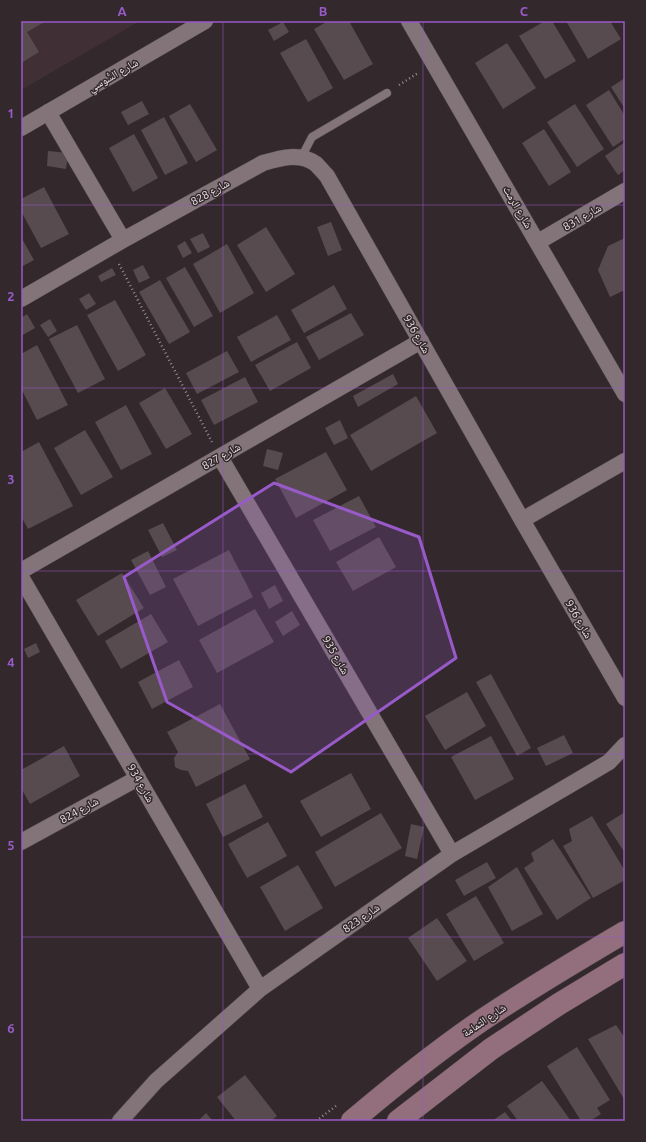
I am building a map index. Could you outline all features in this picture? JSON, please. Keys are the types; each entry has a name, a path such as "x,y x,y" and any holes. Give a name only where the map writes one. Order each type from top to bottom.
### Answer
{"street":[{"name":"شارع السُّوسي","path":"21,128 205,21"},
{"name":"شارع الرمث","path":"409,21 625,394"},
{"path":"48,112 117,243"},
{"name":"شارع 828","path":"21,298 117,243 263,163 282,157 301,158"},
{"name":"شارع 936","path":"301,158 316,164 327,176 522,520 625,698"},
{"name":"شارع 831","path":"538,242 625,191"},
{"name":"شارع 827","path":"21,571 421,341"},
{"name":"شارع 935","path":"220,457 452,854"},
{"path":"522,520 625,461"},
{"name":"شارع 934","path":"21,577 260,989"},
{"name":"شارع 823","path":"120,1121 156,1081 260,989 452,854 609,762 625,745"},
{"name":"شارع 824","path":"21,842 138,778"},
{"name":"شارع الثمامة","path":"352,1121 418,1068 474,1026 545,980 625,932"},
{"path":"398,1121 491,1049 559,1004 625,964"}],"lane":[{"path":"301,158 312,137 386,92"}],"path":[{"path":"386,92 434,63"},
{"path":"117,243 220,457"}],"highlighted area":[{"path":"274,483 419,537 456,658 291,772 167,702 124,577"}],"shaded area":[{"path":"21,21 140,21 21,90"}],"building":[{"path":"21,21 46,21 27,32 39,52 21,63"},
{"path":"328,21 349,21 373,64 344,80 314,29"},
{"path":"545,21 552,21 576,61 545,79 519,36"},
{"path":"566,21 610,21 621,39 588,59"},
{"path":"283,22 289,32 274,41 268,30"},
{"path":"306,39 333,88 308,102 280,53"},
{"path":"507,43 536,88 503,109 475,63"},
{"path":"625,78 625,109 611,87"},
{"path":"609,90 625,116 625,139 613,147 586,105"},
{"path":"142,101 149,114 128,125 121,112"},
{"path":"190,104 217,150 196,162 169,116"},
{"path":"575,104 604,149 577,167 547,122"},
{"path":"164,117 188,163 165,175 141,130"},
{"path":"544,129 571,172 549,186 522,143"},
{"path":"134,134 158,178 133,192 109,148"},
{"path":"625,142 625,170 618,175 605,156"},
{"path":"48,151 68,153 66,169 47,166"},
{"path":"44,187 69,234 41,248 21,211 21,199"},
{"path":"331,222 342,250 328,256 317,227"},
{"path":"266,227 295,274 266,292 237,245"},
{"path":"203,233 210,247 198,253 190,239"},
{"path":"21,237 34,260 21,267"},
{"path":"625,238 625,290 610,297 598,270 608,246"},
{"path":"185,241 192,253 183,258 177,246"},
{"path":"227,244 254,293 220,313 193,264"},
{"path":"143,265 150,278 139,283 133,270"},
{"path":"185,267 213,316 194,327 166,278"},
{"path":"112,268 116,275 101,282 98,276"},
{"path":"160,280 190,332 169,344 139,292"},
{"path":"334,285 347,309 304,333 291,310"},
{"path":"89,293 96,304 86,310 79,299"},
{"path":"115,300 146,355 118,371 87,315"},
{"path":"351,313 364,335 319,360 306,337"},
{"path":"27,314 35,328 21,336 21,318"},
{"path":"277,315 291,340 251,362 237,337"},
{"path":"50,319 57,331 48,337 40,325"},
{"path":"77,325 105,379 78,393 49,339"},
{"path":"297,342 311,368 270,391 255,365"},
{"path":"37,345 68,405 37,420 21,388 21,354"},
{"path":"227,351 239,372 197,394 186,373"},
{"path":"393,374 398,384 358,407 353,396"},
{"path":"245,377 258,402 214,425 201,400"},
{"path":"165,388 192,434 166,449 139,403"},
{"path":"416,396 437,433 371,471 350,435"},
{"path":"126,405 152,454 121,470 95,422"},
{"path":"340,420 348,438 334,445 325,428"},
{"path":"85,430 113,477 81,495 54,448"},
{"path":"39,442 73,506 28,529 21,516 21,452"},
{"path":"267,449 283,453 278,470 263,466"},
{"path":"326,452 347,490 296,518 275,479"},
{"path":"359,496 376,527 330,551 313,520"},
{"path":"163,523 177,550 162,557 148,530"},
{"path":"379,537 396,567 353,591 336,562"},
{"path":"229,550 253,597 198,626 173,579"},
{"path":"148,551 166,587 150,595 131,560"},
{"path":"122,573 144,608 98,636 76,600"},
{"path":"275,585 283,601 269,609 261,593"},
{"path":"255,609 274,642 217,673 199,640"},
{"path":"292,611 300,625 283,636 275,622"},
{"path":"151,614 168,642 121,669 105,641"},
{"path":"36,643 40,652 28,658 24,649"},
{"path":"179,660 193,687 152,709 138,682"},
{"path":"491,674 531,748 517,756 476,682"},
{"path":"467,692 486,726 445,750 425,716"},
{"path":"220,704 250,759 196,787 188,771 175,767 174,758 178,752 167,732"},
{"path":"564,735 573,753 546,766 537,748"},
{"path":"491,736 514,779 475,800 451,757"},
{"path":"64,746 80,776 30,804 21,788 21,770"},
{"path":"351,773 371,809 321,837 300,801"},
{"path":"245,784 263,817 223,837 206,804"},
{"path":"625,812 625,853 606,824"},
{"path":"381,813 402,848 335,887 315,852"},
{"path":"592,816 625,871 625,880 593,898 563,846 572,841 569,829"},
{"path":"268,822 287,856 247,878 228,844"},
{"path":"411,824 424,827 417,859 405,856"},
{"path":"553,839 591,898 557,920 524,868 534,861 531,853"},
{"path":"487,862 496,878 464,896 455,880"},
{"path":"298,865 323,908 285,931 260,887"},
{"path":"517,867 543,914 512,931 488,887"},
{"path":"476,896 504,943 474,961 446,914"},
{"path":"437,918 467,961 437,981 408,938"},
{"path":"616,1025 625,1038 624,1099 588,1039"},
{"path":"577,1047 610,1100 597,1108 601,1114 590,1121 581,1121 547,1066"},
{"path":"245,1075 277,1116 271,1121 236,1121 217,1097"},
{"path":"542,1081 571,1121 518,1121 507,1106"},
{"path":"505,1112 512,1121 492,1121"},
{"path":"206,1113 213,1121 198,1121"}]}
